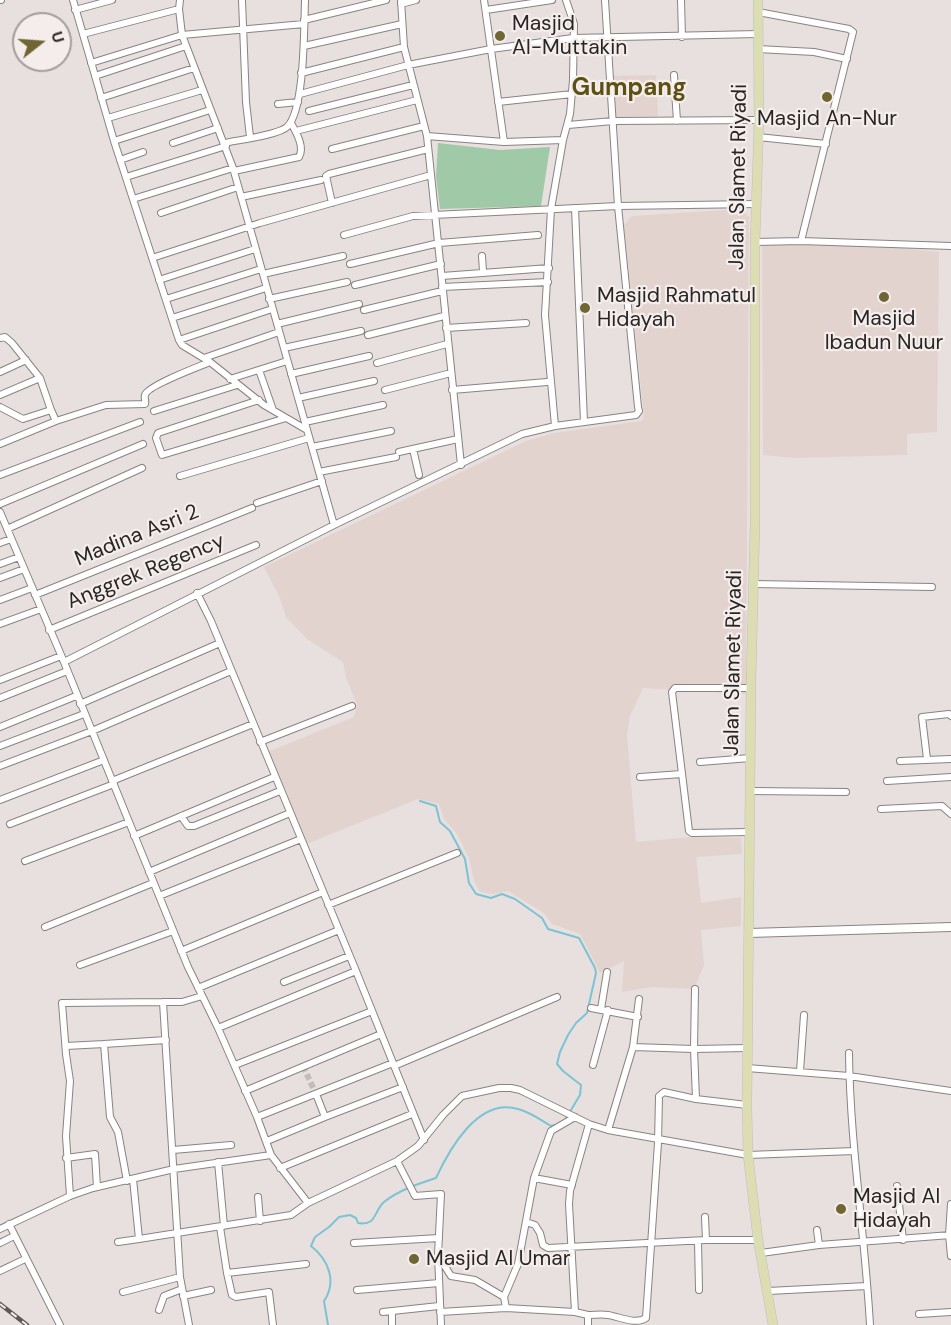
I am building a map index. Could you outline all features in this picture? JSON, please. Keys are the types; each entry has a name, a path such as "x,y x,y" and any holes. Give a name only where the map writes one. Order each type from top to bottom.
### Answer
{"main road":[{"name":"Jalan Slamet Riyadi","path":"758,0 759,120 755,242 756,357 747,1105 748,1155 758,1240 773,1325"}],"street":[{"path":"72,0 114,141 179,340 182,345 207,360 273,411 307,431"},
{"path":"75,10 112,0"},
{"path":"180,0 182,35 234,170 334,525"},
{"path":"242,0 250,137"},
{"path":"126,177 250,137 279,131 291,123 300,94 305,0"},
{"path":"91,63 182,35 304,22 386,0"},
{"path":"416,0 401,2 404,47 427,136 461,465"},
{"path":"484,0 504,142"},
{"path":"486,10 552,0"},
{"path":"555,426 545,315 551,209 572,94 574,20 566,0"},
{"path":"0,680 62,659 522,434 555,426 636,415 639,411 618,206 605,0"},
{"path":"681,0 682,37"},
{"path":"83,34 179,9"},
{"path":"758,12 849,29 853,35 801,241"},
{"path":"304,46 402,24"},
{"path":"300,94 408,66 491,49 573,38 758,34"},
{"path":"95,76 186,46"},
{"path":"301,73 404,47"},
{"path":"758,49 814,52 847,59"},
{"path":"101,98 194,68"},
{"path":"674,75 677,121"},
{"path":"309,111 413,84"},
{"path":"108,118 202,90"},
{"path":"498,102 572,94"},
{"path":"296,131 417,100"},
{"path":"278,104 298,102"},
{"path":"114,141 210,110"},
{"path":"568,125 613,121 759,120"},
{"path":"133,199 234,170 299,157 302,150 291,123"},
{"path":"333,149 424,126"},
{"path":"173,144 218,128"},
{"path":"427,136 504,142 563,140"},
{"path":"758,137 826,144"},
{"path":"332,203 326,176 329,174 428,149"},
{"path":"120,160 143,152"},
{"path":"152,258 249,227 431,175"},
{"path":"241,197 321,180"},
{"path":"161,213 238,187"},
{"path":"344,235 413,216 618,206 756,204"},
{"path":"575,208 584,422"},
{"path":"350,264 439,243 538,235"},
{"path":"755,242 801,241 951,246"},
{"path":"159,280 255,249"},
{"path":"166,299 262,272 343,256"},
{"path":"482,256 483,272"},
{"path":"355,285 441,264"},
{"path":"442,276 549,268"},
{"path":"269,299 347,282"},
{"path":"277,324 442,289 548,282"},
{"path":"172,318 266,288"},
{"path":"179,340 272,309"},
{"path":"368,335 444,316"},
{"path":"446,328 526,323"},
{"path":"284,348 361,331"},
{"path":"0,444 56,421 106,405 145,404 147,391 207,360 279,332"},
{"path":"2,338 26,360 40,378 56,421"},
{"path":"377,363 447,344"},
{"path":"291,374 369,356"},
{"path":"0,372 26,360"},
{"path":"230,379 287,361"},
{"path":"259,370 273,411"},
{"path":"385,390 451,373"},
{"path":"0,395 40,378"},
{"path":"298,398 374,381"},
{"path":"453,390 547,382"},
{"path":"154,411 237,385"},
{"path":"259,400 158,433 156,438 162,454 285,418"},
{"path":"305,422 383,405"},
{"path":"0,407 23,418 51,410"},
{"path":"0,475 140,422"},
{"path":"312,447 391,431"},
{"path":"180,476 309,438"},
{"path":"319,472 458,439"},
{"path":"0,504 142,444"},
{"path":"412,449 419,475"},
{"path":"4,526 142,468"},
{"name":"Madina Asri 2","path":"35,595 255,505 322,481"},
{"path":"0,512 181,951 235,1065 271,1155 308,1203"},
{"path":"0,543 11,539"},
{"name":"Anggrek Regency","path":"49,630 256,545"},
{"path":"0,564 19,557"},
{"path":"0,578 24,569"},
{"path":"753,584 932,587"},
{"path":"0,600 32,588"},
{"path":"197,593 339,930 424,1140"},
{"path":"0,624 41,609"},
{"path":"80,704 220,644"},
{"path":"0,766 92,731 231,671"},
{"path":"0,698 67,672"},
{"path":"750,832 690,833 672,690 675,688 751,688"},
{"path":"0,727 76,696"},
{"path":"260,742 351,706"},
{"path":"0,746 84,714"},
{"path":"927,759 922,717 949,714 951,716"},
{"path":"10,824 253,724"},
{"path":"700,762 750,758"},
{"path":"900,760 951,759"},
{"path":"0,800 104,760"},
{"path":"640,777 682,774"},
{"path":"134,836 274,777"},
{"path":"887,781 951,777"},
{"path":"181,816 188,826 194,826 280,791"},
{"path":"750,791 846,792"},
{"path":"881,809 942,806 951,814"},
{"path":"149,872 290,813"},
{"path":"25,861 129,822"},
{"path":"159,896 301,839"},
{"path":"328,905 457,853"},
{"path":"45,927 153,883"},
{"path":"181,951 323,892"},
{"path":"749,933 951,927"},
{"path":"198,988 339,930"},
{"path":"80,965 173,931"},
{"path":"284,982 349,956"},
{"path":"218,1028 356,971"},
{"path":"593,1065 605,1010 607,972"},
{"path":"695,989 696,1099"},
{"path":"70,1196 66,1136 70,1081 62,1003 182,1002 202,996"},
{"path":"257,1117 557,997"},
{"path":"608,1130 633,1047 639,999"},
{"path":"163,1002 180,1277 189,1325"},
{"path":"591,1008 638,1017"},
{"path":"235,1065 372,1011"},
{"path":"800,1071 804,1015"},
{"path":"245,1091 381,1034"},
{"path":"66,1046 166,1040"},
{"path":"104,1044 110,1117 118,1132 130,1180 139,1239"},
{"path":"633,1047 747,1048"},
{"path":"849,1053 854,1150 870,1325"},
{"path":"747,1068 849,1076 951,1091"},
{"path":"267,1141 402,1086"},
{"path":"118,1242 291,1215 308,1203 397,1161 424,1140 452,1104 462,1096 499,1088 511,1088 559,1108 589,1124 608,1130 748,1155 854,1150"},
{"path":"383,1312 506,1308 575,1312 588,1315 606,1314 636,1322 645,1320 659,1096 664,1092 696,1099 747,1105"},
{"path":"316,1094 326,1116"},
{"path":"280,1168 412,1114"},
{"path":"506,1308 504,1297 518,1264 534,1178 551,1131 573,1116"},
{"path":"575,1312 569,1204 589,1124"},
{"path":"173,1150 231,1144"},
{"path":"66,1158 95,1154 97,1187"},
{"path":"0,1229 70,1196 97,1187 174,1169 271,1155"},
{"path":"397,1161 417,1197 441,1194 438,1255 441,1325"},
{"path":"218,1162 226,1273 231,1291 234,1296 269,1292 273,1325"},
{"path":"534,1178 572,1185"},
{"path":"897,1186 903,1240"},
{"path":"258,1197 260,1221"},
{"path":"951,1204 951,1256"},
{"path":"705,1217 706,1240"},
{"path":"526,1222 535,1225 545,1247 758,1240"},
{"path":"9,1224 60,1325"},
{"path":"817,1230 819,1245"},
{"path":"761,1252 950,1235"},
{"path":"0,1243 14,1236"},
{"path":"354,1243 439,1238"},
{"path":"698,1241 699,1290"},
{"path":"438,1255 451,1276 475,1280 504,1297"},
{"path":"0,1271 25,1259"},
{"path":"226,1273 306,1264"},
{"path":"123,1292 180,1277"},
{"path":"357,1290 439,1283"},
{"path":"768,1291 867,1286"},
{"path":"159,1310 164,1296 212,1290"},
{"path":"392,1311 392,1325"},
{"path":"919,1314 951,1312"},
{"path":"588,1315 588,1325"}],"shaded area":[{"path":"656,75 658,116 613,117 611,76"},
{"path":"741,209 749,217 746,694 643,688 630,716 627,735 636,842 691,837 741,838 742,854 696,857 701,903 741,897 741,926 701,930 704,965 694,989 652,987 622,992 624,961 600,973 580,934 552,924 544,913 508,891 493,894 480,892 474,881 469,858 457,834 444,819 439,804 418,799 304,845 265,753 354,717 357,705 343,662 307,639 286,617 280,598 264,567 526,441 554,433 642,421 644,417 624,225 632,216"},
{"path":"762,243 854,243 939,252 937,432 907,434 907,455 795,458 763,455"}],"green space":[{"path":"438,143 500,150 550,147 541,206 440,209 436,177"}],"waterway":[{"path":"420,801 436,806 440,822 450,831 465,859 469,883 476,894 491,898 502,894 515,899 542,918 548,929 579,938 595,968 596,973 587,1013 568,1035 557,1064 581,1085 580,1095 565,1120"},
{"path":"328,1325 324,1301 330,1286 329,1272 322,1258 311,1246 315,1237 339,1217 350,1215 356,1218 358,1223 369,1222 384,1202 396,1194 436,1178 467,1128 490,1111 504,1107 518,1109 551,1126 555,1125"}],"tunnel":[{"path":"303,1066 316,1094"}],"railway":[{"path":"0,1304 27,1325"}],"place":[{"name":"Masjid Al-Muttakin","path":"500,36"},
{"name":"Masjid An-Nur","path":"827,97"},
{"name":"Masjid Ibadun Nuur","path":"884,297"},
{"name":"Masjid Rahmatul Hidayah","path":"585,308"},
{"name":"Masjid Al Hidayah","path":"841,1209"},
{"name":"Masjid Al Umar","path":"414,1259"}],"district":[{"name":"Gumpang","path":"629,89"}]}
